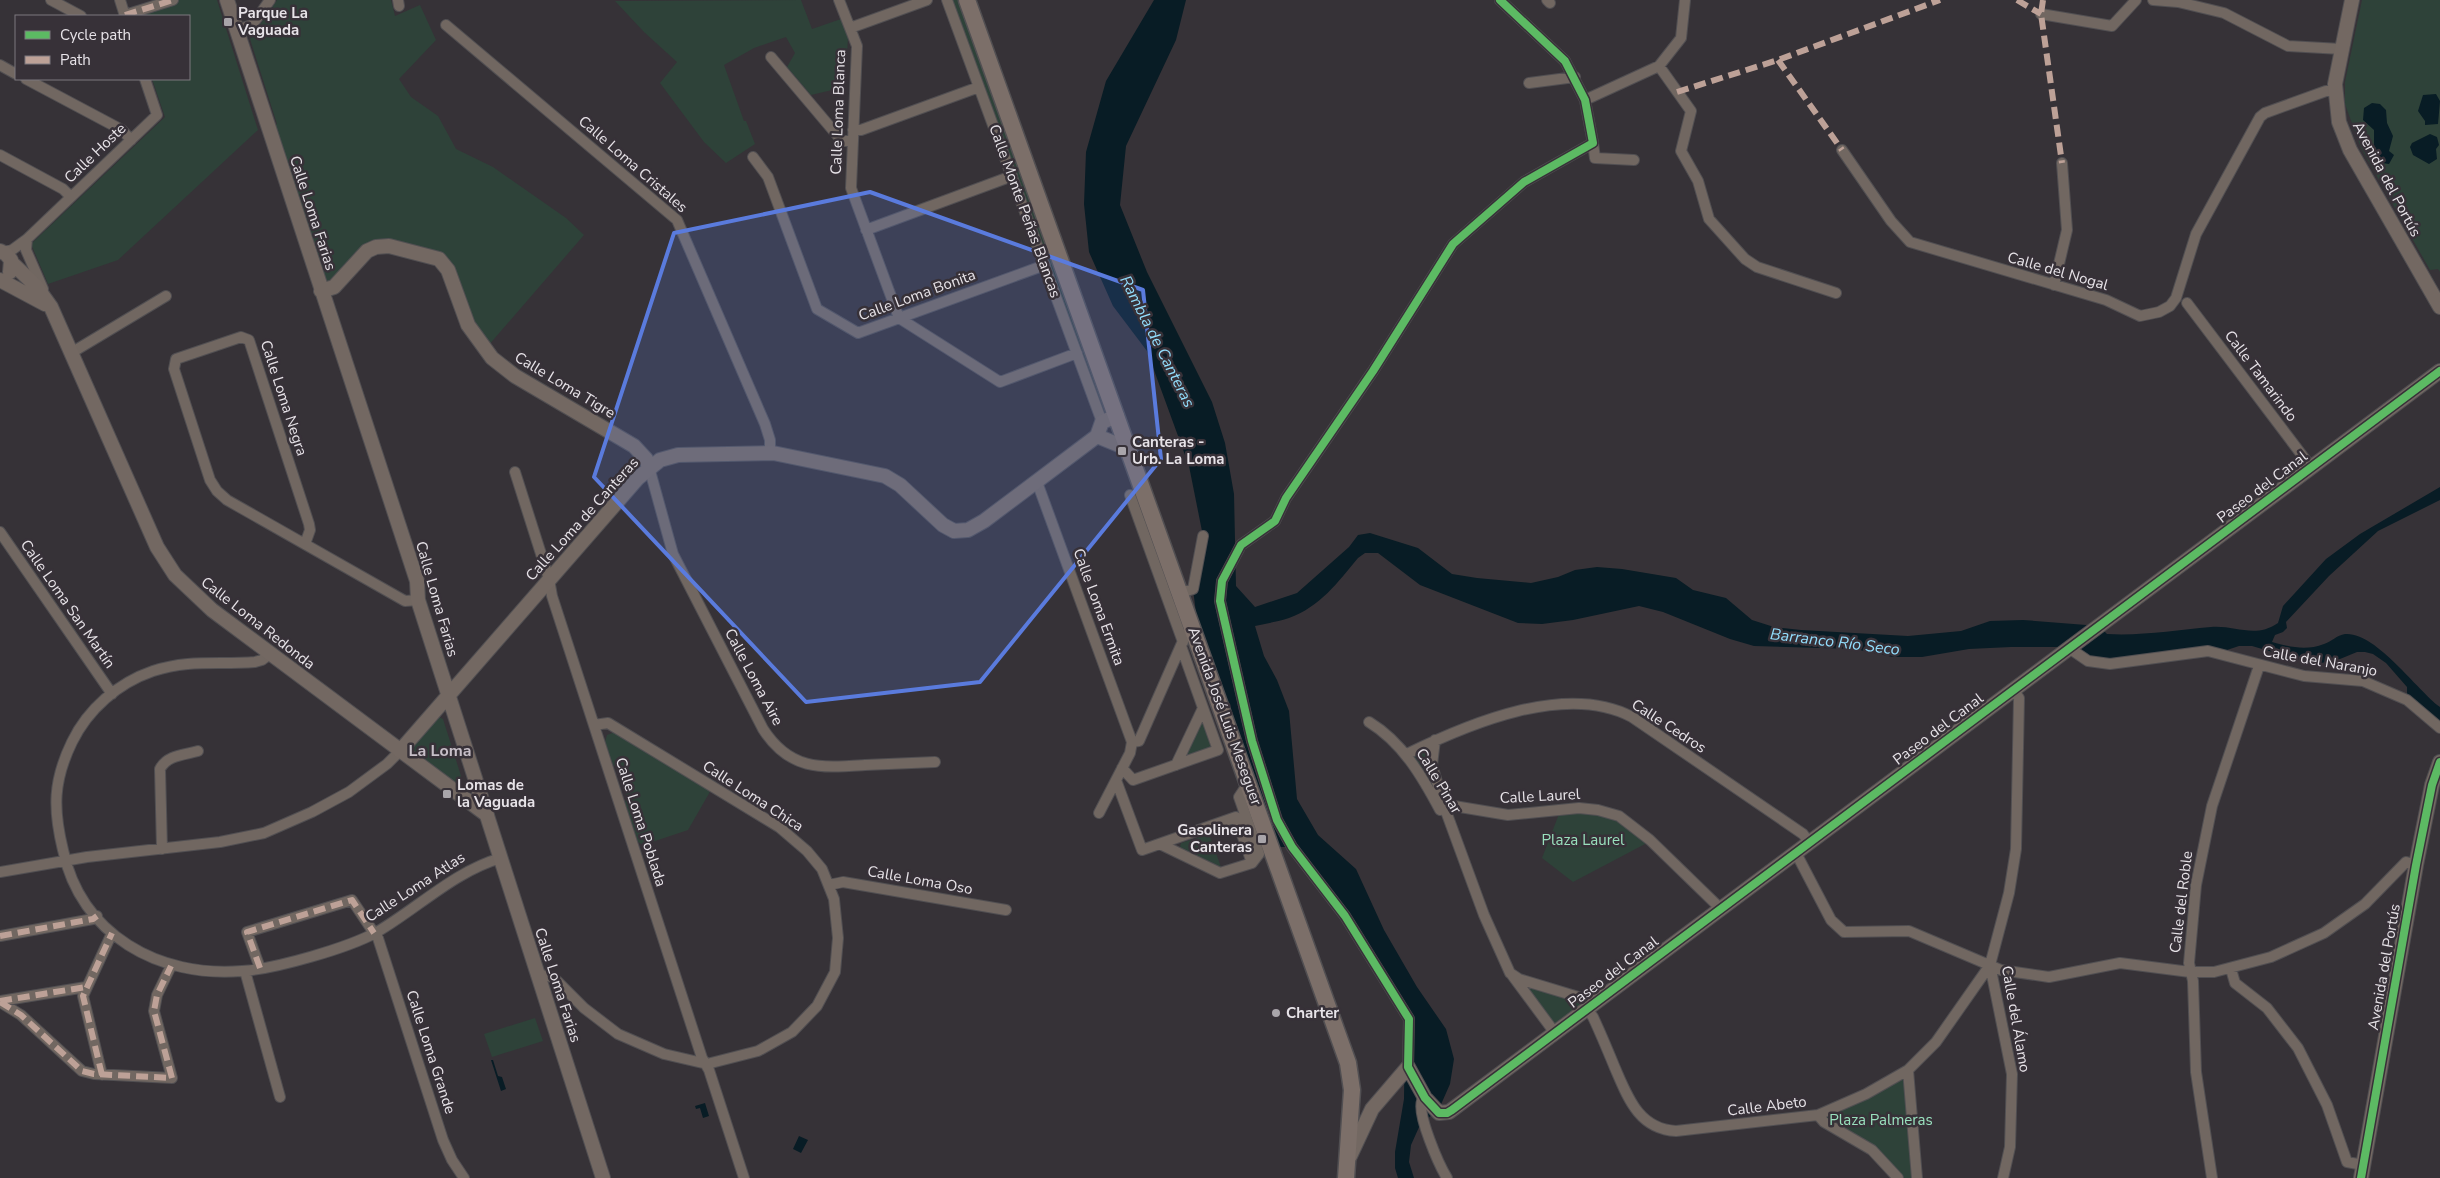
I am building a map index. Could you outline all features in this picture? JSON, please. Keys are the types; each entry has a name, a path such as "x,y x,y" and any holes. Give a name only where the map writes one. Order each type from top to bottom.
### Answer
{"main road":[{"name":"Calle Monte Peñas Blancas","path":"967,0 1110,419"},
{"name":"Avenida José Luis Meseguer","path":"1110,419 1127,442 1180,593 1186,640 1249,782 1348,1063 1352,1090 1347,1171"}],"street":[{"path":"50,0 79,15"},
{"path":"120,0 125,15"},
{"path":"128,15 173,0"},
{"name":"Calle Loma Farias","path":"227,0 321,291 332,316 417,581 418,600 603,1178"},
{"path":"237,30 252,26 270,0"},
{"name":"Calle Loma Blanca","path":"839,0 857,46 851,188 899,318"},
{"path":"850,28 927,0"},
{"name":"Calle Monte Peñas Blancas","path":"947,0 1077,353 1110,419"},
{"path":"1500,0 1565,61 1576,78 1586,100 1595,158 1634,160"},
{"path":"1586,100 1659,66 1681,38 1685,0"},
{"path":"2041,14 2112,26 2136,0"},
{"path":"2153,0 2178,2 2224,13 2288,46 2342,49"},
{"name":"Avenida del Portús","path":"2352,0 2335,92 2339,122 2350,150 2440,307"},
{"name":"Calle Loma Cristales","path":"446,25 677,220 765,424 770,440 770,453"},
{"path":"771,57 842,141 853,141"},
{"path":"0,65 15,73"},
{"path":"1659,66 1690,111 1682,151 1698,181 1709,219 1745,259 1757,267 1836,293"},
{"path":"1529,83 1576,78"},
{"path":"28,80 122,130 131,140"},
{"name":"Calle Hoste","path":"1,252 12,250 27,239 157,115 145,80"},
{"path":"853,130 861,130 979,87"},
{"name":"Calle del Nogal","path":"1842,150 1891,221 1910,242 2106,300 2140,316 2159,312 2170,306 2180,290 2196,234 2257,121 2265,113 2326,91 2335,92"},
{"path":"1448,1178 1432,1146 1421,1109 1422,1101 1425,1098 1408,1067 1408,1019 1345,916 1292,847 1277,820 1252,741 1220,601 1221,589 1229,563 1241,545 1275,521 1286,498 1373,371 1453,244 1524,182 1593,143"},
{"path":"0,156 63,189 71,197"},
{"name":"Calle Loma Bonita","path":"753,157 768,177 817,309 858,333 1045,265"},
{"path":"2054,285 2067,230 2062,163"},
{"path":"866,230 1012,176"},
{"path":"27,239 26,250 39,293"},
{"name":"Calle Hoste","path":"12,263 27,239"},
{"name":"Calle Loma Tigre","path":"321,291 334,287 367,251 376,247 389,246 439,259 448,270 468,325 492,358 515,376 634,446 646,459 649,467"},
{"path":"1,252 9,256 12,263 39,293"},
{"path":"0,280 10,273 12,263"},
{"path":"0,280 39,293"},
{"name":"Calle Loma Redonda","path":"39,293 53,312 147,527 166,564 199,599 487,815"},
{"path":"71,353 166,296"},
{"name":"Calle Tamarindo","path":"2188,303 2311,468"},
{"path":"899,318 1000,382 1077,353"},
{"name":"Calle Loma Negra","path":"305,544 310,530 309,524 249,340 241,337 176,359 174,369 214,488 227,500 405,601 418,600"},
{"name":"Paseo del Canal","path":"1425,1098 1439,1113 1447,1113 1452,1110 2440,371"},
{"path":"1110,419 1097,436 1119,445 1127,442"},
{"name":"Calle Loma de Canteras","path":"0,872 64,861 237,840 278,828 349,792 388,764 649,467 660,460 678,455 770,453 885,476 900,485 942,525 954,531 976,527 1097,436"},
{"name":"Calle Loma Aire","path":"649,467 673,554 763,728 775,744 791,758 807,765 819,767 935,762"},
{"name":"Calle Loma Poblada","path":"515,472 549,580 552,596 702,1058 706,1064 744,1178"},
{"name":"Calle Loma Ermita","path":"1037,482 1132,742"},
{"path":"1122,768 1132,780 1218,750 1203,708 1186,640 1130,495"},
{"name":"Calle Loma San Martín","path":"0,532 112,694"},
{"path":"1180,593 1193,589 1203,536"},
{"path":"1099,813 1130,753 1132,742 1139,741 1186,640"},
{"name":"Calle del Naranjo","path":"2069,648 2088,661 2110,664 2200,651 2226,655 2259,666 2310,677 2363,681 2407,700 2440,728"},
{"name":"Calle Loma Atlas","path":"270,654 262,660 254,662 204,662 166,667 140,677 112,694 83,722 68,750 60,771 55,799 55,816 64,861 76,889 112,933 139,952 171,966 205,972 245,971 315,955 375,933 480,864 501,858"},
{"name":"Calle del Roble","path":"2212,1178 2196,1072 2194,981 2189,963 2196,885 2212,806 2259,666"},
{"name":"Calle del Álamo","path":"2003,1178 2010,1147 2012,1074 1990,964 2009,893 2016,849 2020,698 2013,690"},
{"name":"Calle Cedros","path":"1407,754 1459,729 1540,707 1577,704 1611,708 1632,717 1803,834 1810,842"},
{"path":"1176,765 1203,708"},
{"name":"Calle Pinar","path":"1369,722 1407,754 1455,839"},
{"name":"Calle Loma Chica","path":"539,976 547,975 555,979 584,1008 618,1034 664,1054 706,1064 748,1054 775,1042 797,1028 817,1006 831,982 838,950 837,919 829,885 817,861 779,827 608,723 594,725"},
{"name":"Calle Pinar","path":"1434,740 1432,765 1455,839 1484,915 1510,973 1555,1033"},
{"path":"162,849 160,769 169,759 198,752"},
{"name":"Avenida del Portús","path":"2362,1171 2416,865 2432,785 2440,762"},
{"path":"455,792 467,795 473,790 475,783 474,774"},
{"path":"1116,780 1142,850 1236,817 1252,863"},
{"path":"1160,844 1220,873 1252,863 1259,854 1239,797 1249,782"},
{"name":"Calle Laurel","path":"1444,806 1448,805 1508,815 1588,808 1619,816 1650,840 1720,909"},
{"path":"1796,853 1831,920 1840,930 1850,933 1909,931 2001,970 2049,977 2120,963 2190,972 2214,972 2271,957 2324,934 2365,904 2406,862 2416,865"},
{"name":"Calle Loma Oso","path":"829,885 843,882 1006,910"},
{"name":"Calle Loma Grande","path":"260,968 247,932 352,900 375,933 443,1140 452,1160 464,1178"},
{"path":"0,936 93,919 97,916"},
{"path":"102,1075 83,1002 86,987 112,933"},
{"name":"Calle Abeto","path":"1589,1008 1632,1106 1644,1119 1660,1129 1683,1130 1818,1115 1866,1094 1908,1070 1936,1042 1990,964"},
{"path":"0,1002 21,1015 77,1068 88,1073 172,1078 154,1011 157,995 171,966"},
{"path":"2231,969 2235,983 2267,1008 2288,1032 2316,1080 2347,1162 2362,1171"},
{"path":"245,971 280,1097"},
{"path":"1510,973 1518,979 1585,999 1589,1008"},
{"path":"0,1002 86,987"},
{"path":"1347,1171 1372,1109 1408,1067"},
{"path":"1908,1070 1917,1178"},
{"path":"1818,1115 1824,1122 1872,1150 1898,1178"}],"highlighted area":[{"path":"870,192 1143,290 1161,459 980,682 806,702 594,477 674,233"}],"green space":[{"path":"173,0 217,0 258,130 118,260 48,284 31,244 165,117 152,80 190,80 190,15 135,15"},
{"path":"277,0 391,0 395,16 420,5 436,40 399,79 411,97 438,116 456,149 493,167 566,218 584,235 488,346 475,329 452,269 390,242 334,281 325,281 274,125 277,124 250,39"},
{"path":"801,0 812,29 841,19 848,38 845,87 811,95 787,67 795,53 786,37 754,48 724,65 744,121 746,121 755,144 726,163 704,142 660,83 677,62 644,32 615,1"},
{"path":"947,0 967,0 1117,416 1102,422"},
{"path":"2362,0 2440,0 2440,272 2438,269 2430,270 2361,148 2345,104 2345,82"},
{"path":"1203,708 1218,750 1176,765"},
{"path":"439,717 443,719 462,779 457,784 414,752 414,745"},
{"path":"615,732 711,790 688,830 643,845 638,842 625,802 627,797 618,768 613,765 605,742 607,735"},
{"path":"1435,740 1435,801 1407,754"},
{"name":"Plaza Laurel","path":"1573,809 1609,812 1647,843 1573,882 1542,858 1559,814"},
{"path":"1209,834 1221,867 1180,847 1181,843"},
{"path":"1519,979 1591,1006 1555,1033"},
{"path":"535,1018 543,1041 492,1057 484,1034"},
{"name":"Plaza Palmeras","path":"1908,1070 1917,1178 1898,1178 1889,1167 1818,1115"}],"water":[{"path":"1154,0 1186,0 1176,40 1126,146 1120,205 1147,272 1212,402 1225,443 1234,494 1236,586 1255,607 1297,593 1349,547 1358,535 1370,533 1418,548 1452,574 1477,578 1531,583 1558,577 1575,570 1597,567 1676,578 1693,590 1726,598 1752,620 1774,627 1801,630 1908,636 1961,631 1990,621 2023,620 2099,626 2107,634 2146,633 2211,627 2253,631 2270,628 2278,623 2283,606 2326,559 2360,534 2440,487 2440,500 2378,531 2329,576 2286,622 2287,628 2275,635 2272,642 2304,648 2327,643 2345,634 2357,636 2369,642 2382,651 2440,707 2440,728 2407,700 2407,687 2386,663 2373,654 2365,652 2357,652 2340,659 2321,663 2304,661 2252,646 2239,646 2218,653 2098,663 2070,647 1969,649 1922,657 1893,657 1855,649 1754,646 1730,639 1663,612 1639,606 1573,620 1542,624 1518,623 1420,585 1378,553 1365,553 1358,558 1328,593 1310,607 1289,618 1255,626 1264,656 1277,680 1289,711 1297,799 1318,835 1356,869 1384,930 1417,987 1446,1029 1454,1059 1450,1084 1439,1109 1420,1125 1411,1145 1409,1162 1414,1178 1398,1178 1395,1168 1395,1152 1404,1099 1405,1020 1343,918 1288,847 1278,847 1198,629 1193,589 1203,536 1189,466 1147,351 1113,306 1089,252 1084,204 1086,152 1106,81"},
{"path":"2436,94 2440,101 2438,124 2425,125 2425,121 2418,111 2423,95"},
{"path":"2372,103 2380,104 2386,110 2387,123 2393,136 2389,151 2394,155 2389,164 2382,163 2374,154 2374,130 2363,120 2364,108"},
{"path":"2430,134 2437,137 2439,145 2436,149 2437,159 2429,164 2413,155 2410,147 2412,143"},
{"path":"491,1060 493,1060 498,1076 502,1077 506,1089 501,1091"},
{"path":"705,1103 709,1116 703,1118 700,1108 696,1109 695,1106"},
{"path":"799,1136 808,1140 801,1153 793,1149"}],"marked path":[{"path":"125,15 173,0"},
{"path":"1677,92 1778,60 1940,0"},
{"path":"2017,0 2041,14"},
{"path":"2043,0 2041,14 2062,163"},
{"path":"1778,60 1842,150"},
{"path":"260,968 247,932 352,900 374,933"},
{"path":"0,936 93,919 97,916"},
{"path":"102,1075 83,996 112,933"},
{"path":"0,1002 21,1015 82,1071 94,1074 172,1078 154,1011 157,995 171,966"},
{"path":"0,1001 86,987"}],"cycle path":[{"path":"1500,0 1565,61 1585,100 1593,143 1524,182 1453,244 1373,371 1286,498 1275,521 1241,545 1222,581 1220,601 1252,741 1277,820 1292,847 1345,916 1409,1019 1408,1067 1425,1098 1439,1113 1447,1113 1452,1110 2440,371"},
{"path":"2361,1178 2416,865 2432,785 2440,762"}],"place":[{"name":"Parque La Vaguada","path":"228,22"},
{"name":"Canteras - Urb. La Loma","path":"1122,451"},
{"name":"Lomas de la Vaguada","path":"447,794"},
{"name":"Gasolinera Canteras","path":"1262,839"},
{"name":"Charter","path":"1276,1013"}],"district":[{"name":"La Loma","path":"440,750"}],"water label":[{"name":"Rambla de Canteras","path":"1158,341"},
{"name":"Barranco Río Seco","path":"1835,641"}]}
